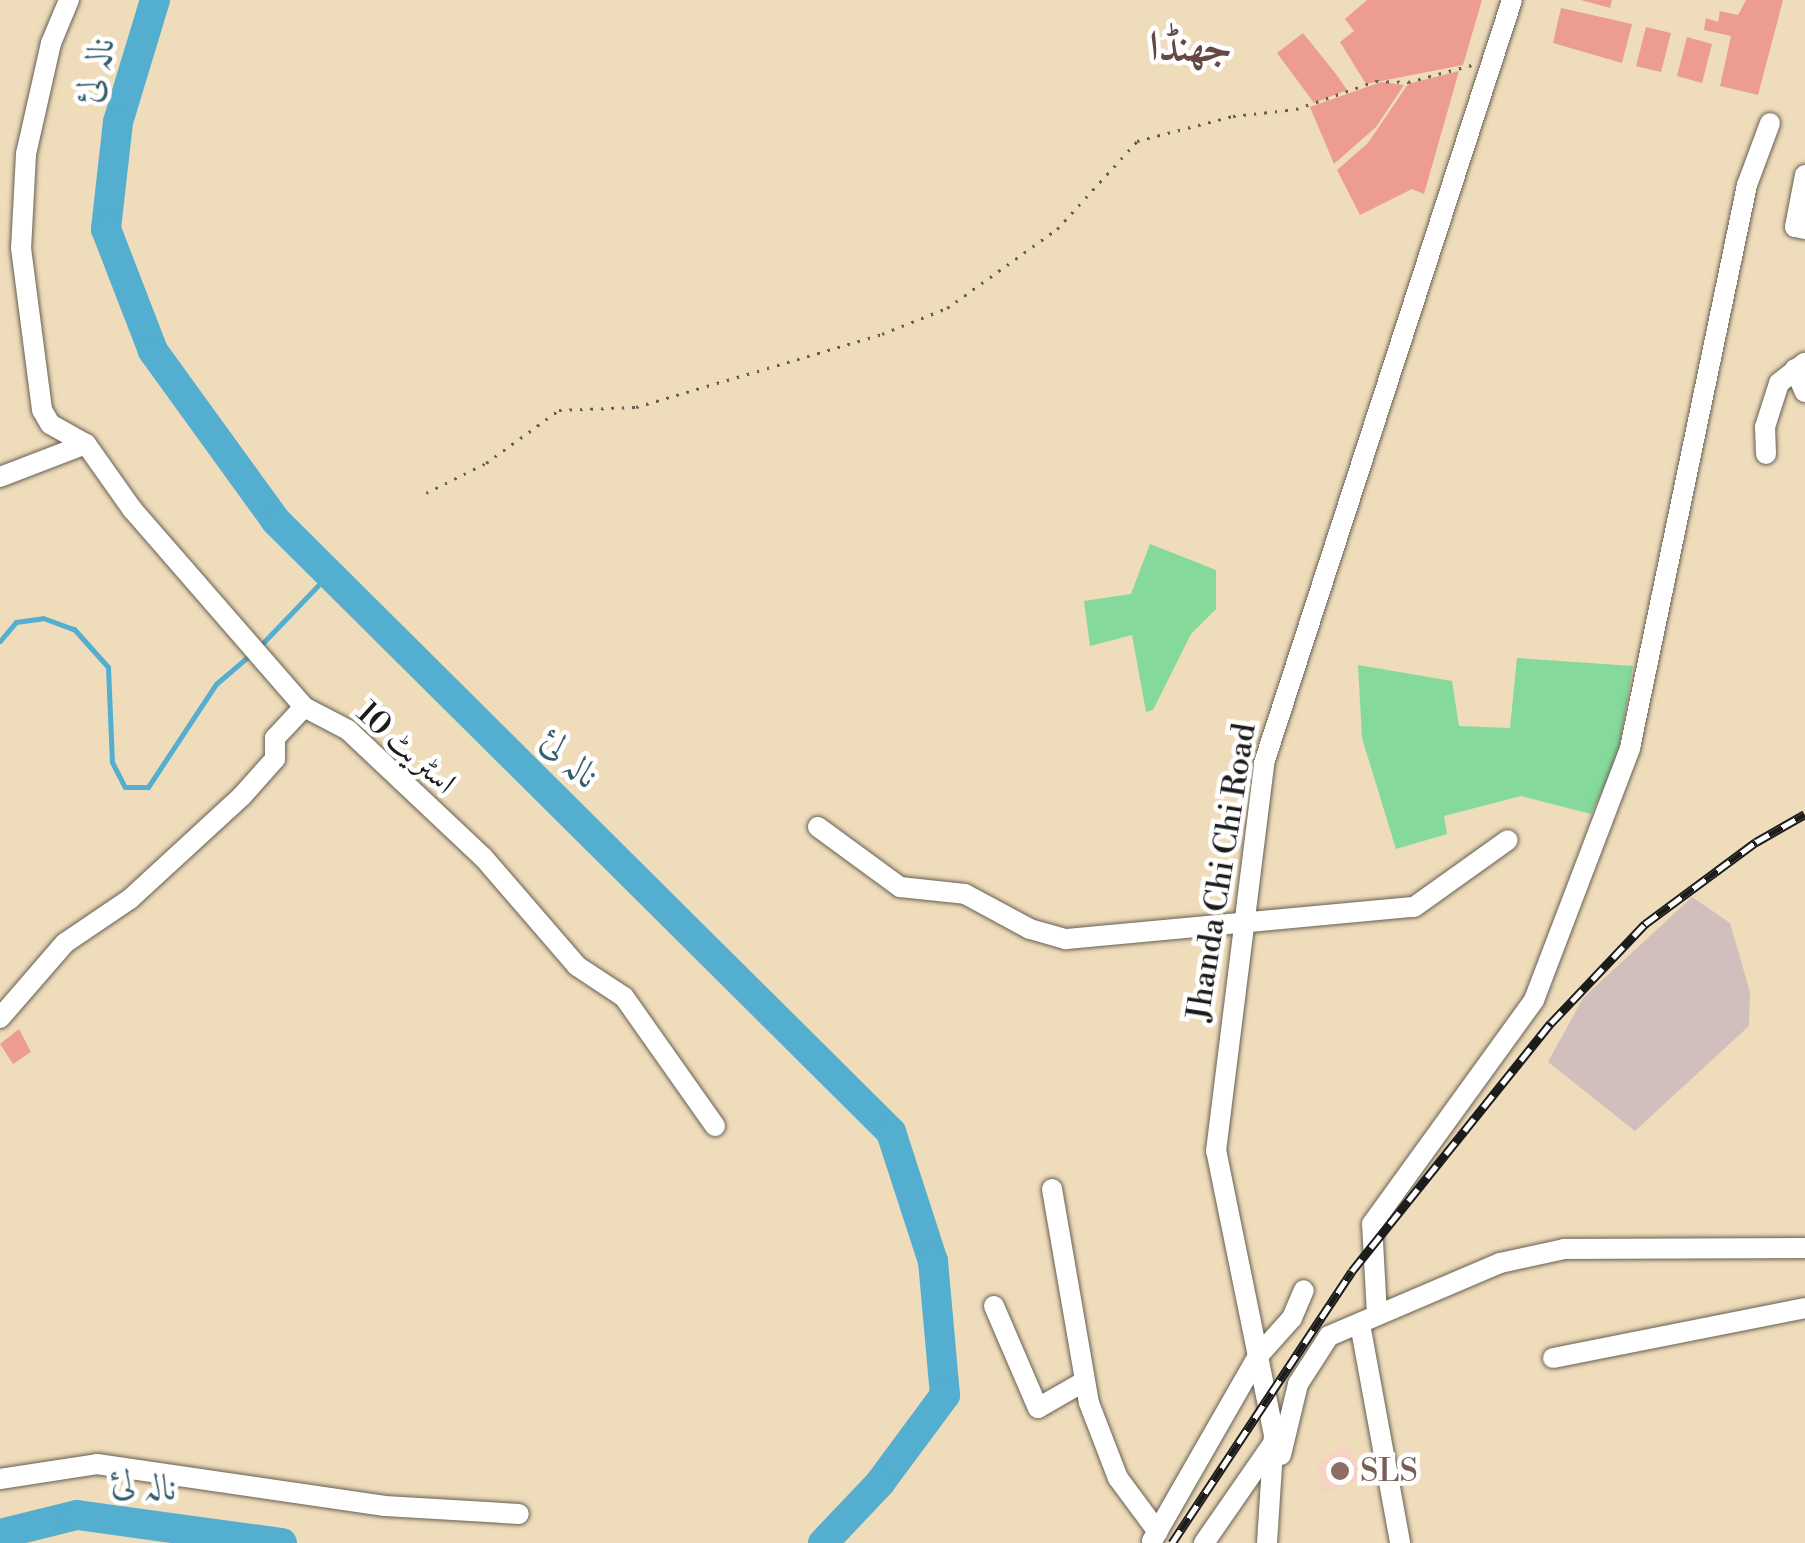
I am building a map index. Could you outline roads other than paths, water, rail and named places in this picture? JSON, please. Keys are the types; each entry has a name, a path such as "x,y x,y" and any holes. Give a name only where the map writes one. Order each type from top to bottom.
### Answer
{"street":[{"path":"68,0 52,43 26,154 21,248 42,410 50,424 86,444 132,509 304,706"},
{"name":"Jhanda Chi Chi Road","path":"1267,1543 1276,1473 1274,1442 1216,1151 1239,924 1264,763 1280,700 1334,555 1512,0"},
{"path":"1400,1543 1369,1319 1372,1224 1534,1000 1630,748 1747,185 1770,123"},
{"path":"1805,176 1795,227 1805,229"},
{"path":"1766,454 1765,427 1779,383 1800,366 1805,392"},
{"path":"0,478 86,444"},
{"name":"اسٹریٹ 10","path":"0,1018 65,943 130,899 242,796 275,758 275,738 304,706 348,730 482,857 578,966 624,998 715,1126"},
{"path":"818,826 900,887 966,894 1047,936 1112,937 1414,907 1508,840"},
{"path":"1052,1189 1085,1381 1118,1478 1155,1537 1258,1356 1292,1318 1304,1290"},
{"path":"1276,1473 1298,1384 1329,1336 1500,1263 1564,1249 1805,1248"},
{"path":"994,1306 1038,1408 1085,1381"},
{"path":"1553,1358 1805,1308"},
{"path":"1204,1543 1274,1442"},
{"path":"0,1479 97,1464 385,1506 519,1514"}],"waterway":[{"name":"نالہ لئ","path":"155,0 118,122 106,229 153,351 276,521 891,1132 933,1261 945,1395 880,1483 823,1543"},
{"path":"259,647 329,574"},
{"path":"0,641 16,622 43,618 74,629 108,667 112,762 125,787 148,787 216,684 251,654"},
{"name":"نالہ لئ","path":"0,1534 77,1515 282,1543"}],"railway":[{"path":"1172,1543 1352,1271 1551,1023 1645,924 1756,842 1805,814"}],"place":[{"name":"SLS","path":"1340,1471"}],"district":[{"name":"جھنڈا","path":"1191,48"}]}
